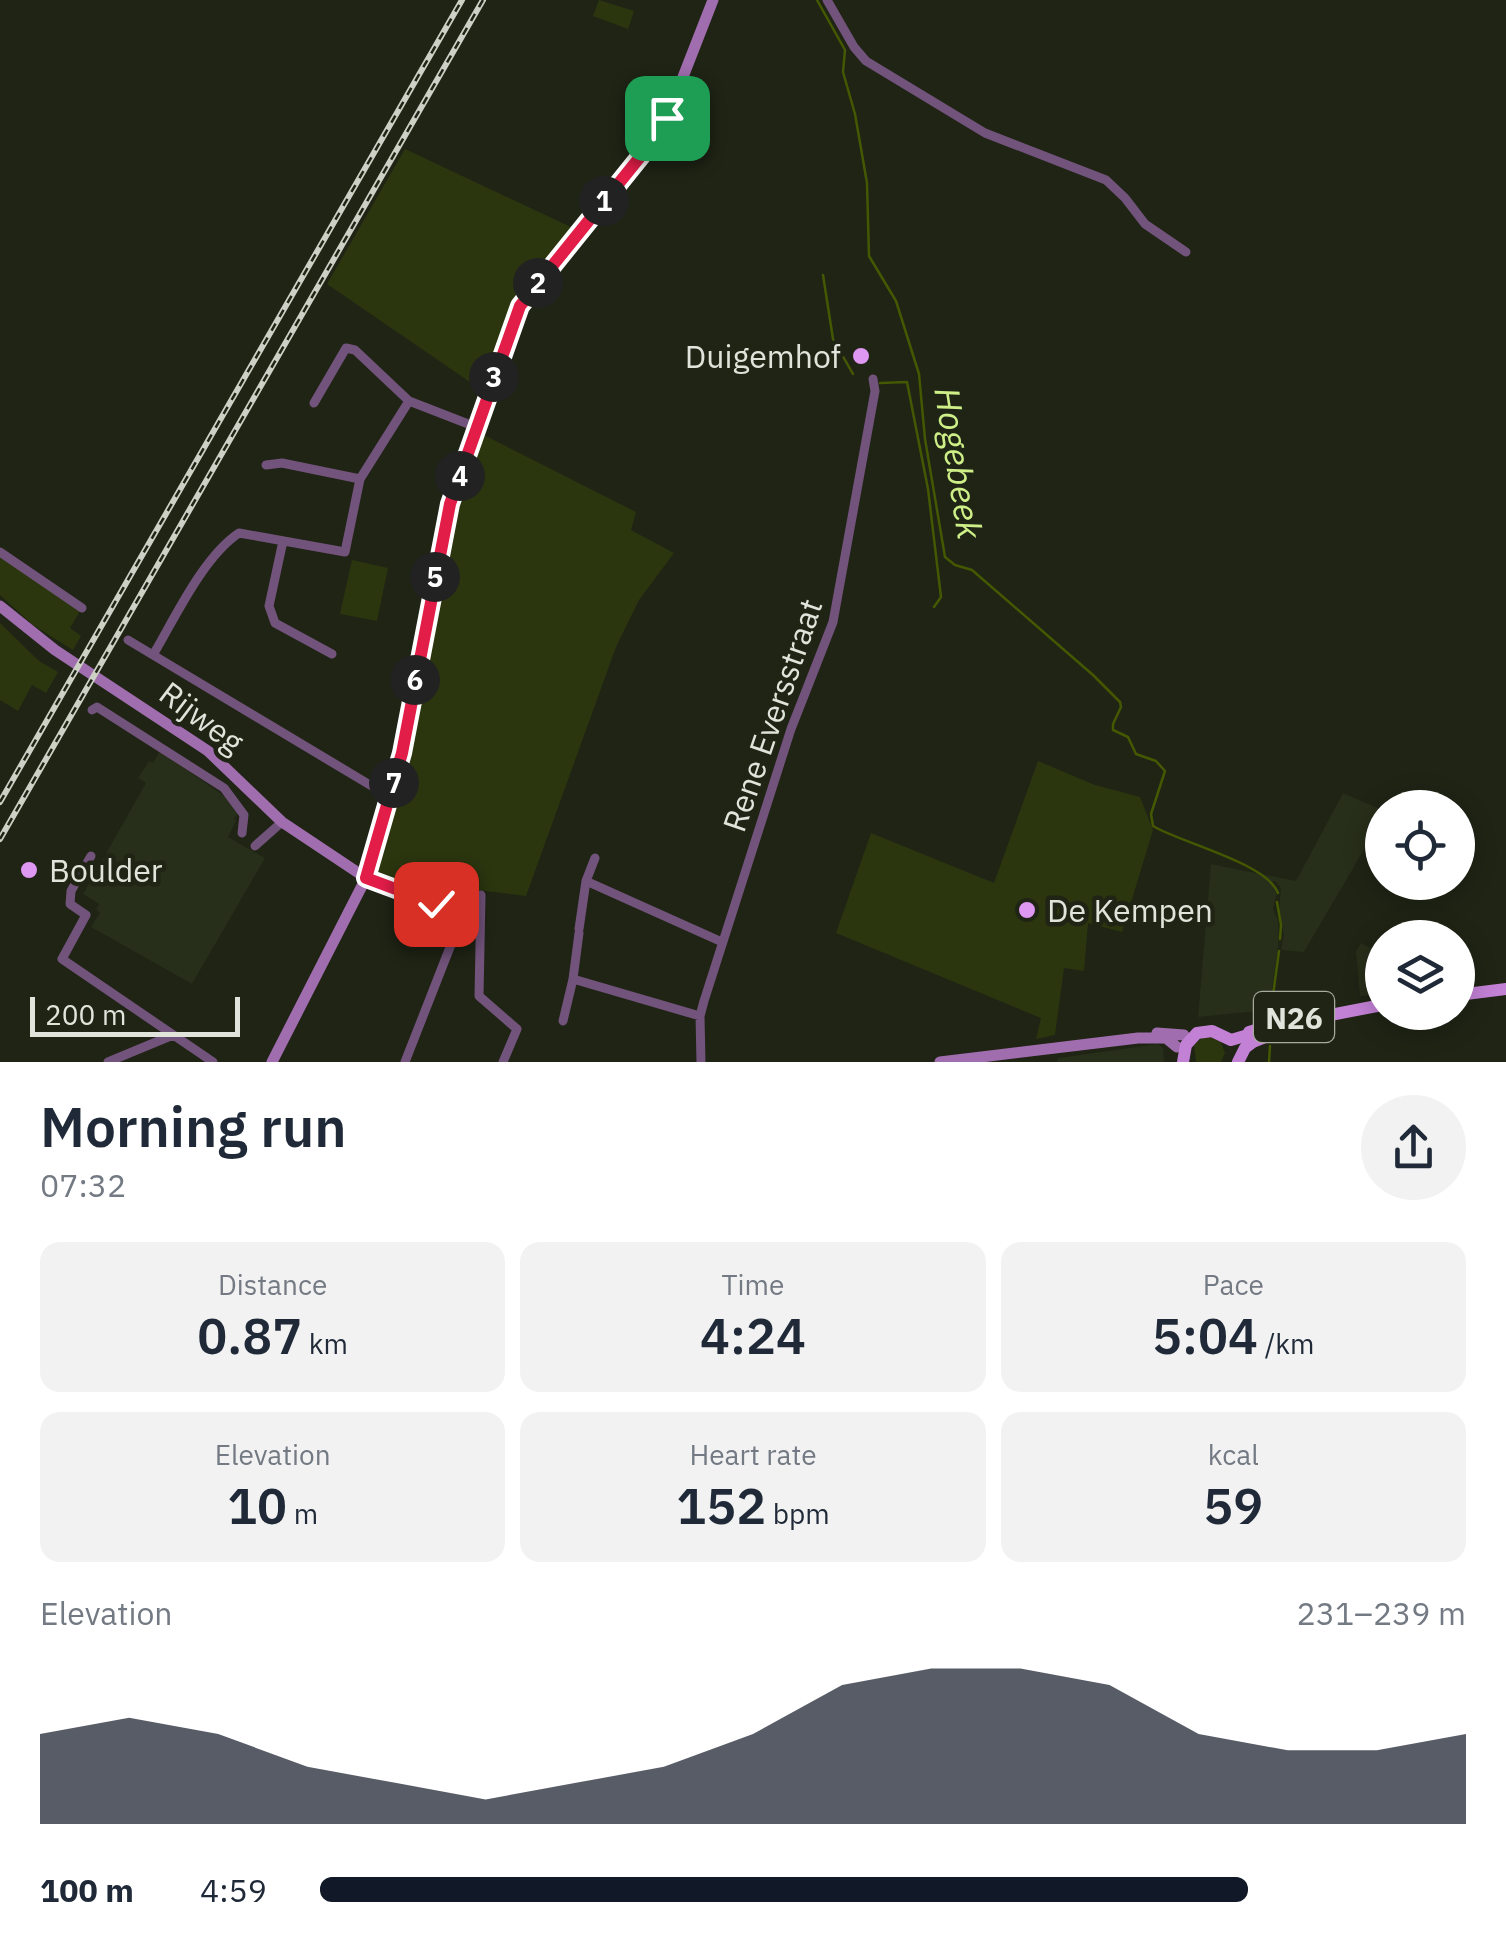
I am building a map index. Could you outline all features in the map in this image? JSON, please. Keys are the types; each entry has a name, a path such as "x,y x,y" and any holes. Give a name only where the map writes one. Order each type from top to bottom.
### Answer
{"main road":[{"path":"1475,993 1506,989"},
{"name":"N26","path":"1182,1055 1188,1041 1202,1031 1241,1034 1297,1016 1349,1005 1365,1007"},
{"name":"N26","path":"1233,1062 1253,1042 1310,1019 1365,1008"},
{"name":"N26","path":"1227,1034 1310,1019"},
{"name":"N26","path":"1227,1034 1234,1049 1233,1062"}],"street":[{"path":"272,1062 366,878 390,797 450,504 520,306 667,118 713,0"},
{"path":"827,0 866,61 985,133 1106,180 1145,224 1186,252"},
{"path":"314,403 346,348 355,350 409,401 476,427"},
{"name":"Rene Eversstraat","path":"701,1062 700,1016 722,942 791,730 833,622 873,379"},
{"path":"153,655 202,574 238,534 345,552 360,479 409,401"},
{"path":"266,465 282,462 360,479"},
{"path":"284,541 269,606 275,623 332,654"},
{"path":"0,552 82,608"},
{"name":"Rijweg","path":"0,606 56,650 208,751 282,822 366,878"},
{"path":"128,640 390,797"},
{"path":"92,710 97,707 224,788 244,816 237,830 255,849 282,822"},
{"path":"91,856 71,892 70,904 86,915 62,960 213,1062"},
{"path":"564,1021 586,881 595,858"},
{"path":"366,878 479,920"},
{"path":"586,881 722,942"},
{"path":"481,895 479,996 518,1029 503,1062"},
{"path":"405,1062 463,914"},
{"path":"573,978 700,1016"},
{"name":"N26","path":"940,1062 1169,1032 1182,1055"},
{"path":"108,1062 172,1035"}],"shaded area":[{"path":"160,751 227,798 239,813 228,837 265,858 192,984 91,927 100,913 96,909 99,904 83,894 146,783 138,778"},
{"path":"1343,793 1365,803 1365,848 1304,952 1281,950 1281,888 1275,881 1270,882 1277,892 1273,909 1279,939 1269,1010 1198,1017 1211,864 1296,881"},
{"path":"1361,943 1365,945 1365,996 1360,996 1356,952"},
{"path":"1158,1044 1163,1048 1164,1062 1057,1062 1058,1058"}],"green space":[{"path":"599,0 634,11 628,29 593,16"},
{"path":"405,149 575,229 516,303 483,391 327,284"},
{"path":"480,433 636,512 631,530 674,553 639,600 616,647 526,896 461,888 456,915 371,877 451,524"},
{"path":"0,554 80,611 70,628 81,636 73,650 33,625 0,595"},
{"path":"352,560 388,568 377,621 340,614"},
{"path":"0,623 39,661 58,672 46,693 32,685 18,711 0,700"},
{"path":"1038,761 1095,785 1140,797 1153,830 1122,932 1088,923 1084,971 1064,968 1055,1035 1036,1039 1041,1018 836,933 871,833 994,883"},
{"path":"1204,1036 1221,1042 1225,1053 1221,1062 1196,1062 1194,1045"}],"waterway":[{"name":"Hogebeek","path":"817,0 845,50 843,72 867,183 869,256 896,301 919,374 925,439 945,557 972,570 1120,702 1113,730 1128,737 1136,754 1156,761 1165,771 1151,814 1153,826 1258,872 1278,893"},
{"path":"823,275 833,339 853,374"},
{"path":"880,383 907,382 928,489 941,597 934,607"},
{"name":"Hogebeek","path":"1277,902 1280,939"},
{"path":"1271,1010 1279,951"},
{"path":"1269,1062 1270,1046"}],"railway":[{"path":"0,802 462,0"},
{"path":"0,839 483,0"}],"place":[{"name":"Duigemhof","path":"861,356"},
{"name":"Boulder","path":"29,870"},
{"name":"De Kempen","path":"1027,910"}],"route":[{"path":"436,904 366,878 402,753 450,504 520,306 667,118"}]}
